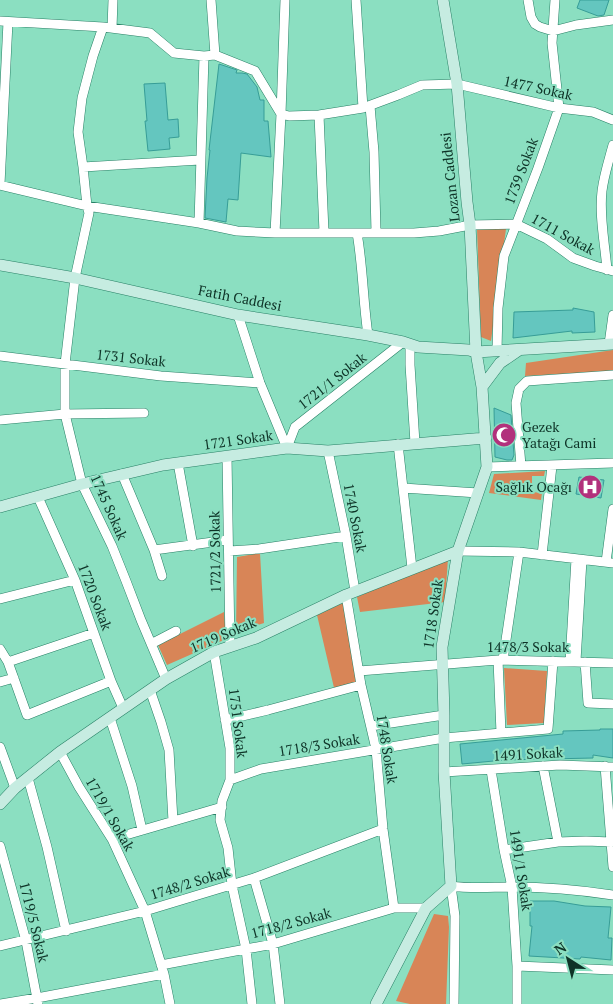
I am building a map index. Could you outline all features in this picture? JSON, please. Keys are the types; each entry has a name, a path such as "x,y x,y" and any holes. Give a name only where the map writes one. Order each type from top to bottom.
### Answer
{"main road":[{"name":"Lozan Caddesi","path":"444,0 456,84 470,225 476,352"},
{"name":"Fatih Caddesi","path":"0,265 75,278 238,315 368,335 418,347 476,352 611,344"},
{"path":"482,387 500,363 520,350"},
{"name":"1718 Sokak","path":"451,886 444,772 442,647 458,551 487,467 482,387 476,352"},
{"name":"1721 Sokak","path":"0,507 82,484 163,465 287,448 328,451 486,438"},
{"name":"1719 Sokak","path":"0,804 16,788 60,752 166,679 214,652 256,638 350,593 458,551"},
{"path":"376,1004 426,908 451,886"}],"street":[{"name":"1745 Sokak","path":"113,0 108,27 93,56 82,98 78,132 89,213 75,278 65,364 65,414 82,484 112,546 166,679"},
{"path":"211,0 215,55"},
{"path":"275,233 285,0"},
{"path":"356,0 367,107 374,152 376,232"},
{"path":"528,0 531,17 535,24 553,31 576,25 613,20"},
{"name":"1739 Sokak","path":"497,351 498,308 504,256 559,108 552,43 555,0"},
{"path":"0,185 4,21 108,27 150,33 174,53 204,56 215,55 255,71 281,114"},
{"path":"198,223 204,56"},
{"name":"1477 Sokak","path":"281,114 289,116 319,114 367,107 422,85 456,84 559,108 593,112 613,120"},
{"path":"319,114 324,232"},
{"path":"610,270 601,220 602,191 613,145"},
{"path":"84,167 200,160"},
{"name":"1711 Sokak","path":"0,185 87,206 238,231 275,233 414,233 470,225 516,224 546,238 573,258 610,270"},
{"path":"357,233 362,262 363,302 368,335"},
{"path":"238,315 260,383 287,448"},
{"path":"611,344 613,315"},
{"path":"407,344 415,443"},
{"name":"1721/1 Sokak","path":"287,448 295,427 407,344"},
{"name":"1731 Sokak","path":"0,356 162,376 260,383"},
{"path":"521,466 516,403 519,389 527,381 613,375"},
{"path":"0,420 65,414 144,414"},
{"path":"398,444 412,568"},
{"name":"1740 Sokak","path":"328,451 346,536 350,593"},
{"name":"1721/2 Sokak","path":"227,456 230,647"},
{"path":"178,463 193,546"},
{"path":"487,467 613,463"},
{"path":"542,555 552,466"},
{"path":"122,474 154,550 162,576"},
{"path":"403,488 478,494"},
{"name":"1720 Sokak","path":"38,497 75,580 123,708"},
{"path":"458,551 519,552 610,563 613,509"},
{"path":"229,551 259,549 346,536"},
{"path":"154,550 228,540"},
{"path":"501,733 500,660 519,552"},
{"path":"579,559 577,661 588,703 613,704"},
{"path":"0,599 75,580"},
{"name":"1748 Sokak","path":"350,593 362,685 376,749 383,829 394,908"},
{"path":"151,644 176,630"},
{"path":"8,662 94,633"},
{"path":"0,649 8,662 27,715 111,680"},
{"name":"1751 Sokak","path":"214,652 230,748 230,780 222,801 220,820 228,848 232,885 246,949 252,1004"},
{"name":"1478/3 Sokak","path":"360,671 500,660 613,663"},
{"name":"1718/3 Sokak","path":"230,780 260,769 444,738 548,730 553,661"},
{"path":"0,682 14,678"},
{"path":"225,720 362,685"},
{"path":"150,690 169,750 173,821"},
{"path":"371,726 444,715"},
{"path":"110,718 132,786 142,830"},
{"path":"0,747 16,788"},
{"name":"1719/1 Sokak","path":"60,752 79,787 112,839 145,911 164,974 170,1004"},
{"name":"1491 Sokak","path":"444,772 560,765 609,767"},
{"path":"544,766 558,842"},
{"path":"609,767 613,867"},
{"name":"1491/1 Sokak","path":"491,770 512,887 517,966 517,1004"},
{"path":"28,778 47,847 66,931"},
{"path":"112,839 222,807"},
{"name":"1748/2 Sokak","path":"0,946 145,911 232,885 383,829"},
{"path":"504,850 558,842 611,842"},
{"name":"1719/5 Sokak","path":"0,846 26,941 37,1001"},
{"path":"254,878 272,944 280,1004"},
{"path":"451,886 464,888 572,889 613,895"},
{"name":"1718 Sokak","path":"451,886 455,916 454,1004"},
{"name":"1718/2 Sokak","path":"161,965 272,944 394,908 426,908"},
{"path":"517,966 613,970"},
{"path":"0,1004 37,1001 164,974"}],"shaded area":[{"path":"477,229 506,229 491,341 481,337"},
{"path":"613,350 613,371 525,376 526,363"},
{"path":"545,471 544,476 532,476 532,492 542,493 541,500 489,493 494,474"},
{"path":"260,553 264,623 236,632 237,557"},
{"path":"448,558 445,602 360,612 357,597"},
{"path":"343,603 357,682 335,692 317,615"},
{"path":"224,612 226,639 167,665 158,645"},
{"path":"504,668 547,671 544,723 507,725"},
{"path":"434,914 448,916 446,1004 410,1004 396,1001"}],"building":[{"path":"580,0 609,0 604,15 598,16 577,8"},
{"path":"219,64 237,70 236,73 247,74 257,87 260,100 264,100 264,121 268,121 271,157 241,153 238,200 228,199 226,222 205,218 209,150"},
{"path":"165,83 168,120 178,119 179,137 169,138 170,149 148,151 144,84"},
{"path":"573,308 594,312 595,332 572,333 572,331 513,338 514,312 573,310"},
{"name":"Gezek Yatağı Cami","path":"494,408 511,415 514,455 512,460 495,457"},
{"name":"Sağlık Ocağı","path":"579,477 604,480 601,498 576,494"},
{"path":"613,729 613,758 593,755 593,758 504,760 462,764 460,744 563,734 563,731"},
{"path":"530,901 554,901 585,906 611,907 608,938 612,938 611,960 581,957 580,959 529,956 532,926 530,926"}],"place":[{"name":"Gezek Yatağı Cami","path":"504,435"},
{"name":"Sağlık Ocağı","path":"590,487"}]}
